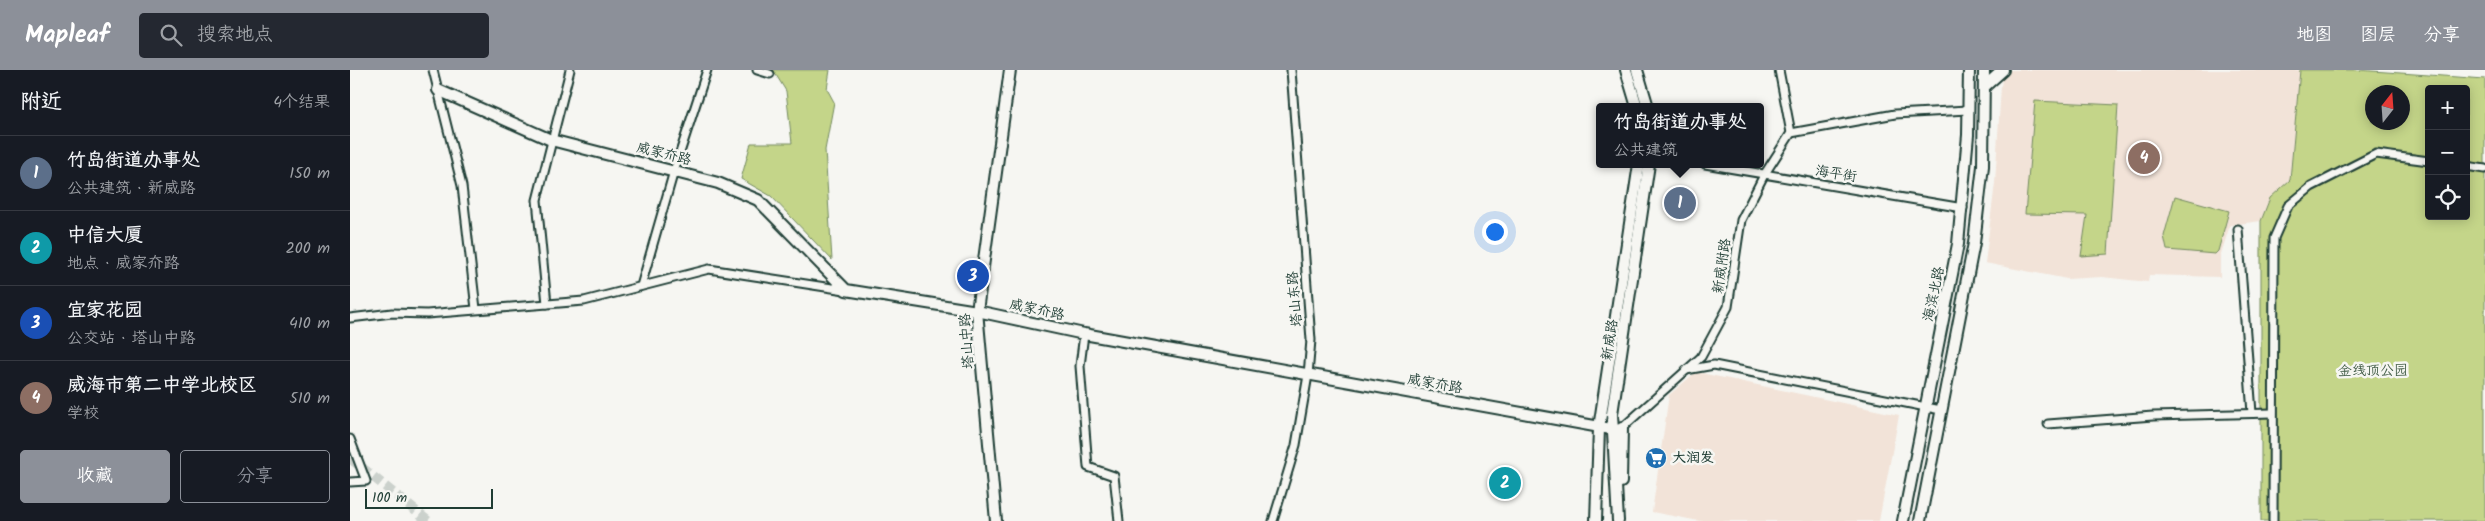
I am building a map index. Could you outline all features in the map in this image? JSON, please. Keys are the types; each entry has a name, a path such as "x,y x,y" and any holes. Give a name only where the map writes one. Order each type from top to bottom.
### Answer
{"main road":[{"name":"塔山中路","path":"996,521 977,311 1010,70"},
{"path":"1626,70 1636,103"},
{"path":"1637,70 1647,103"},
{"name":"海滨北路","path":"1903,521 1958,244 1963,208 1968,70"},
{"name":"海滨北路","path":"1920,521 1979,210 1984,148 1984,70"},
{"path":"1984,86 2003,70"},
{"name":"威家夼路","path":"438,90 551,140 718,183 758,200 846,290 977,311 1084,334 1600,428 1611,428"},
{"name":"新威路","path":"1596,521 1600,428 1638,168"},
{"name":"新威路","path":"1618,521 1611,428 1649,168"},
{"path":"1618,521 1622,428"}],"street":[{"path":"432,70 462,186 476,309"},
{"path":"547,304 537,200 570,70"},
{"path":"641,286 674,171 707,70"},
{"path":"757,70 770,74"},
{"name":"塔山东路","path":"1273,521 1296,445 1308,375 1311,340 1291,70"},
{"path":"1779,70 1792,133 1895,114 1968,110"},
{"name":"新威附路","path":"1622,428 1700,357 1728,307 1742,220 1764,175 1792,133"},
{"path":"2273,521 2274,238 2288,206 2311,187 2376,154 2425,160"},
{"path":"2470,167 2485,169"},
{"name":"海平街","path":"1726,168 1963,208"},
{"path":"2238,229 2252,413"},
{"path":"350,318 392,313 427,314 584,301 709,269 846,290"},
{"path":"1084,334 1080,366 1088,467 1114,476 1119,521"},
{"path":"1686,370 1714,365 1941,410"},
{"path":"2048,424 2153,416 2272,412"},
{"path":"1611,428 1622,428"},
{"path":"350,439 366,480 350,482"}],"shaded area":[{"path":"2008,70 2300,70 2290,180 2270,198 2261,221 2230,225 2220,257 2220,277 2149,275 2148,282 2102,277 2067,279 1985,263 1995,183 2001,86 2003,75"},
{"path":"1696,372 1899,415 1879,521 1699,521 1652,512 1669,395"}],"green space":[{"path":"773,70 830,70 827,89 834,102 825,150 832,260 771,196 741,179 751,143 792,143 786,91"},
{"name":"金线顶公园","path":"2300,70 2358,70 2485,79 2485,521 2261,521 2261,221 2270,198 2290,180"},
{"path":"2035,101 2118,105 2108,254 2081,256 2087,215 2025,214"},
{"path":"2175,196 2229,211 2218,251 2215,254 2167,250 2164,236"}],"tunnel":[{"path":"350,458 428,521"}],"place":[{"name":"威海市第二中学北校区","path":"2144,158"},
{"name":"竹岛街道办事处","path":"1680,203"},
{"name":"宜家花园","path":"973,276"},
{"name":"大润发","path":"1656,458"},
{"name":"中信大厦","path":"1505,483"}]}
